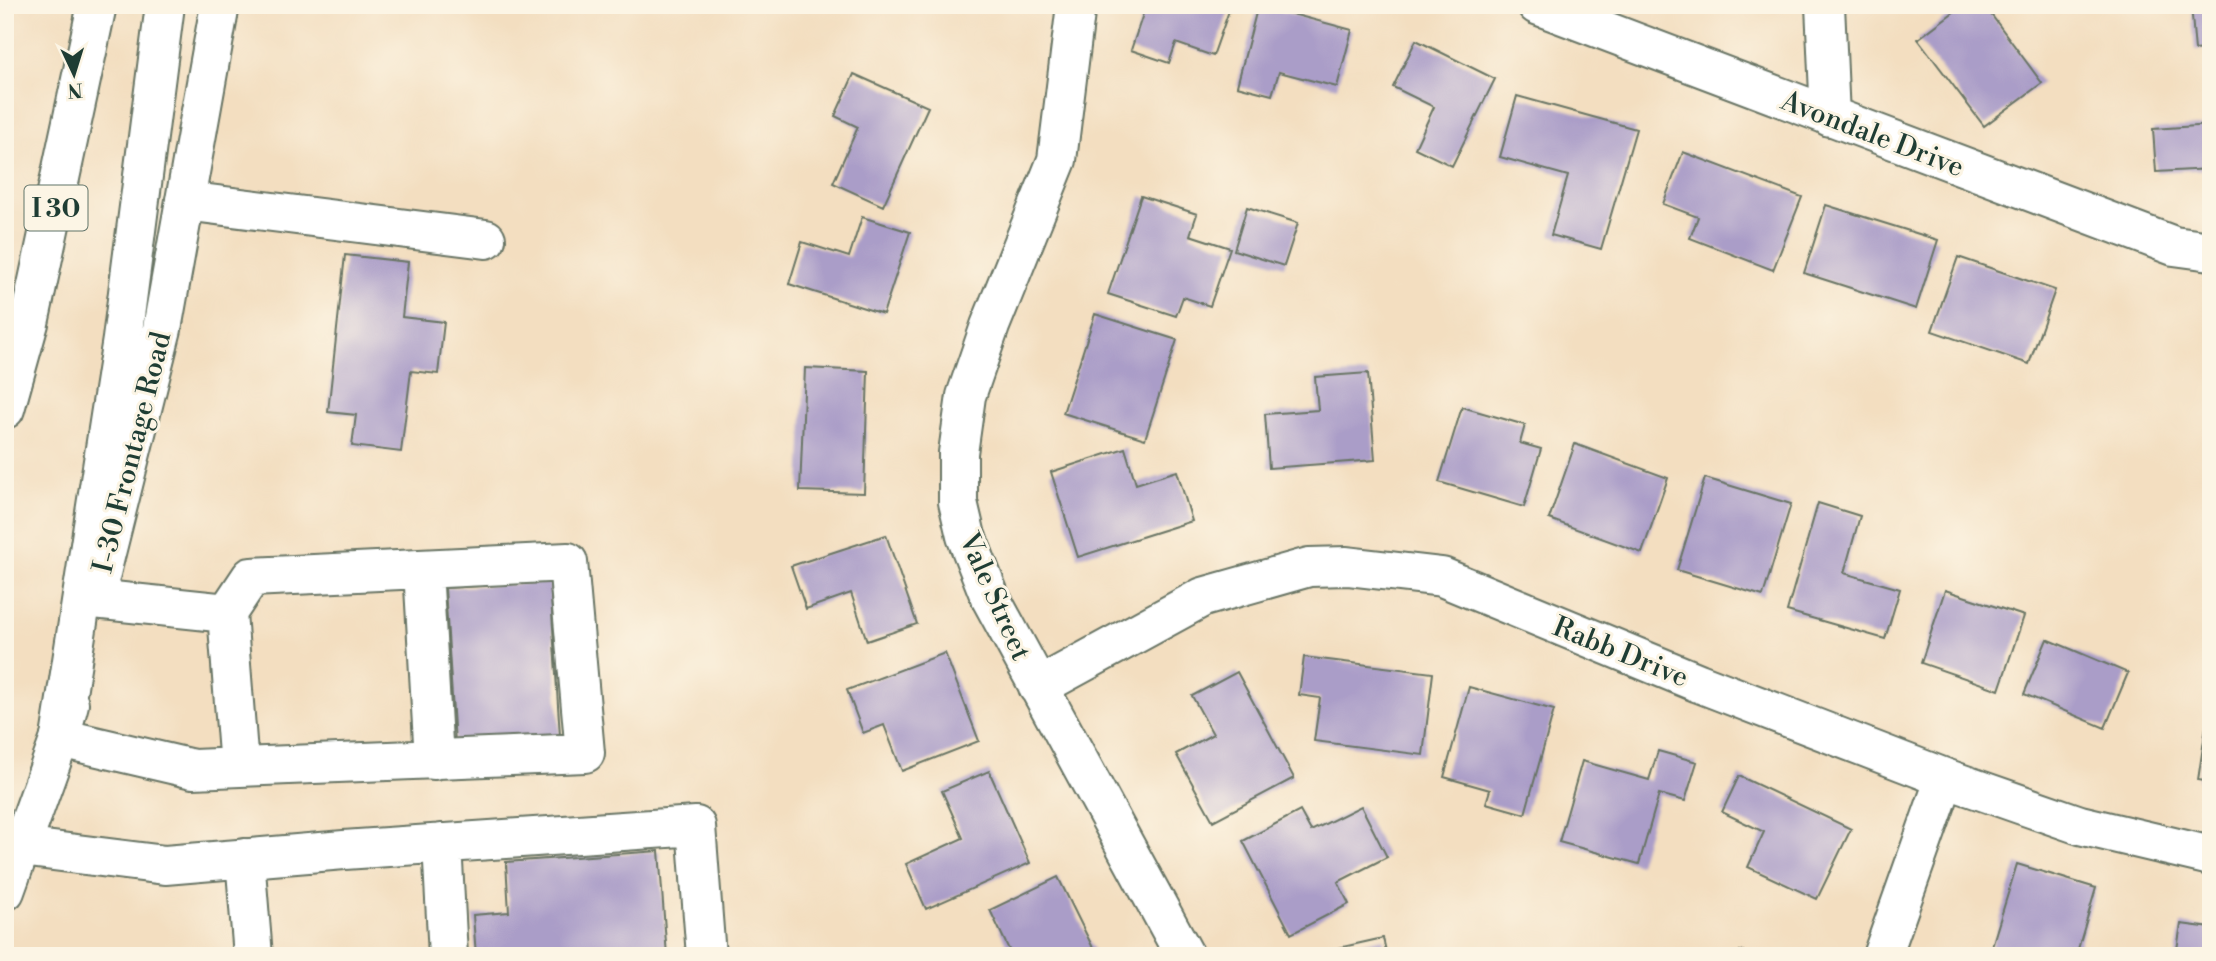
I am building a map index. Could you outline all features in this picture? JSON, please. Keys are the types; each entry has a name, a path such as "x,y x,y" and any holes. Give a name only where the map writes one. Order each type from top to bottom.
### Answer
{"main road":[{"name":"I 30","path":"5,409 47,247 97,5"},
{"path":"165,5 122,339 60,737 192,769 585,753 568,562 251,577 227,613 239,767"},
{"name":"I-30 Frontage Road","path":"5,891 60,737 162,329 220,5"},
{"name":"Vale Street","path":"1076,5 1057,160 990,326 966,396 958,453 958,502 966,536 990,597 1185,956"},
{"name":"Avondale Drive","path":"1537,5 2174,246 2211,251"},
{"path":"1825,5 1830,117"},
{"path":"185,201 486,239"},
{"name":"Rabb Drive","path":"1038,687 1203,597 1309,567 1347,566 1442,577 1699,683 1945,778 2080,825 2211,856"},
{"path":"424,569 433,760"},
{"path":"94,599 227,613"},
{"path":"1882,956 1945,778"},
{"path":"21,847 165,864 696,826 706,956"},
{"path":"442,843 448,956"},
{"path":"245,858 253,956"}],"building":[{"path":"1146,5 1231,5 1213,56 1176,43 1169,63 1131,50"},
{"path":"1258,5 1352,30 1337,87 1279,72 1272,95 1237,86"},
{"path":"1963,5 1984,5 2042,83 1984,126 1918,39"},
{"path":"2191,5 2211,5 2211,48 2195,50"},
{"path":"1416,40 1495,79 1452,166 1415,148 1434,107 1393,87"},
{"path":"854,74 928,107 883,206 833,183 858,127 835,116"},
{"path":"2206,74 2211,74 2211,111 2209,111"},
{"path":"1517,96 1636,129 1601,249 1551,235 1568,176 1500,157"},
{"path":"2211,125 2211,169 2156,172 2153,129"},
{"path":"1683,152 1802,197 1773,270 1690,238 1698,217 1663,204"},
{"path":"1141,196 1197,214 1190,235 1230,248 1210,306 1183,297 1176,316 1108,294"},
{"path":"1826,205 1938,240 1916,309 1804,273"},
{"path":"1247,207 1298,223 1284,266 1234,250"},
{"path":"862,217 910,232 883,314 789,284 802,242 849,257"},
{"path":"345,255 408,262 402,317 444,322 438,374 411,371 401,452 352,446 356,415 328,412"},
{"path":"1958,257 2055,290 2029,364 1932,331"},
{"path":"1095,314 1177,340 1145,439 1063,413"},
{"path":"805,368 868,371 864,493 800,491"},
{"path":"1368,373 1375,460 1269,468 1265,414 1318,410 1315,377"},
{"path":"1462,407 1525,425 1520,443 1541,449 1524,507 1439,482"},
{"path":"1575,444 1668,478 1642,553 1549,519"},
{"path":"1125,448 1136,484 1177,471 1192,521 1078,557 1051,472"},
{"path":"1705,478 1791,504 1763,596 1677,570"},
{"path":"1818,503 1860,516 1844,573 1900,589 1885,639 1787,611"},
{"path":"886,535 917,624 867,641 851,593 806,609 791,566"},
{"path":"550,582 560,736 455,743 445,588"},
{"path":"1945,590 2024,616 1999,690 1921,663"},
{"path":"2047,639 2128,673 2105,728 2024,694"},
{"path":"945,653 979,741 902,771 884,725 863,733 847,690"},
{"path":"1304,657 1433,673 1423,755 1314,741 1320,698 1299,695"},
{"path":"1237,672 1294,778 1213,821 1176,754 1213,734 1192,696"},
{"path":"1469,687 1554,710 1525,814 1486,803 1490,790 1444,777"},
{"path":"2211,707 2211,782 2198,780"},
{"path":"1658,751 1697,762 1685,801 1659,794 1639,864 1559,842 1582,761 1649,780"},
{"path":"989,771 1030,863 926,909 906,864 963,838 942,791"},
{"path":"1739,776 1851,829 1817,899 1748,867 1764,832 1722,812"},
{"path":"1361,806 1387,857 1338,882 1349,904 1291,934 1243,841 1300,811 1311,831"},
{"path":"659,851 667,956 476,956 473,915 509,912 506,862"},
{"path":"2017,864 2096,888 2076,956 1989,956"},
{"path":"1058,877 1097,956 1012,956 990,910"},
{"path":"2181,924 2211,928 2211,956 2176,956"},
{"path":"1383,938 1387,956 1307,956 1307,955"},
{"path":"1740,951 1757,955 1757,956 1739,956"}]}
